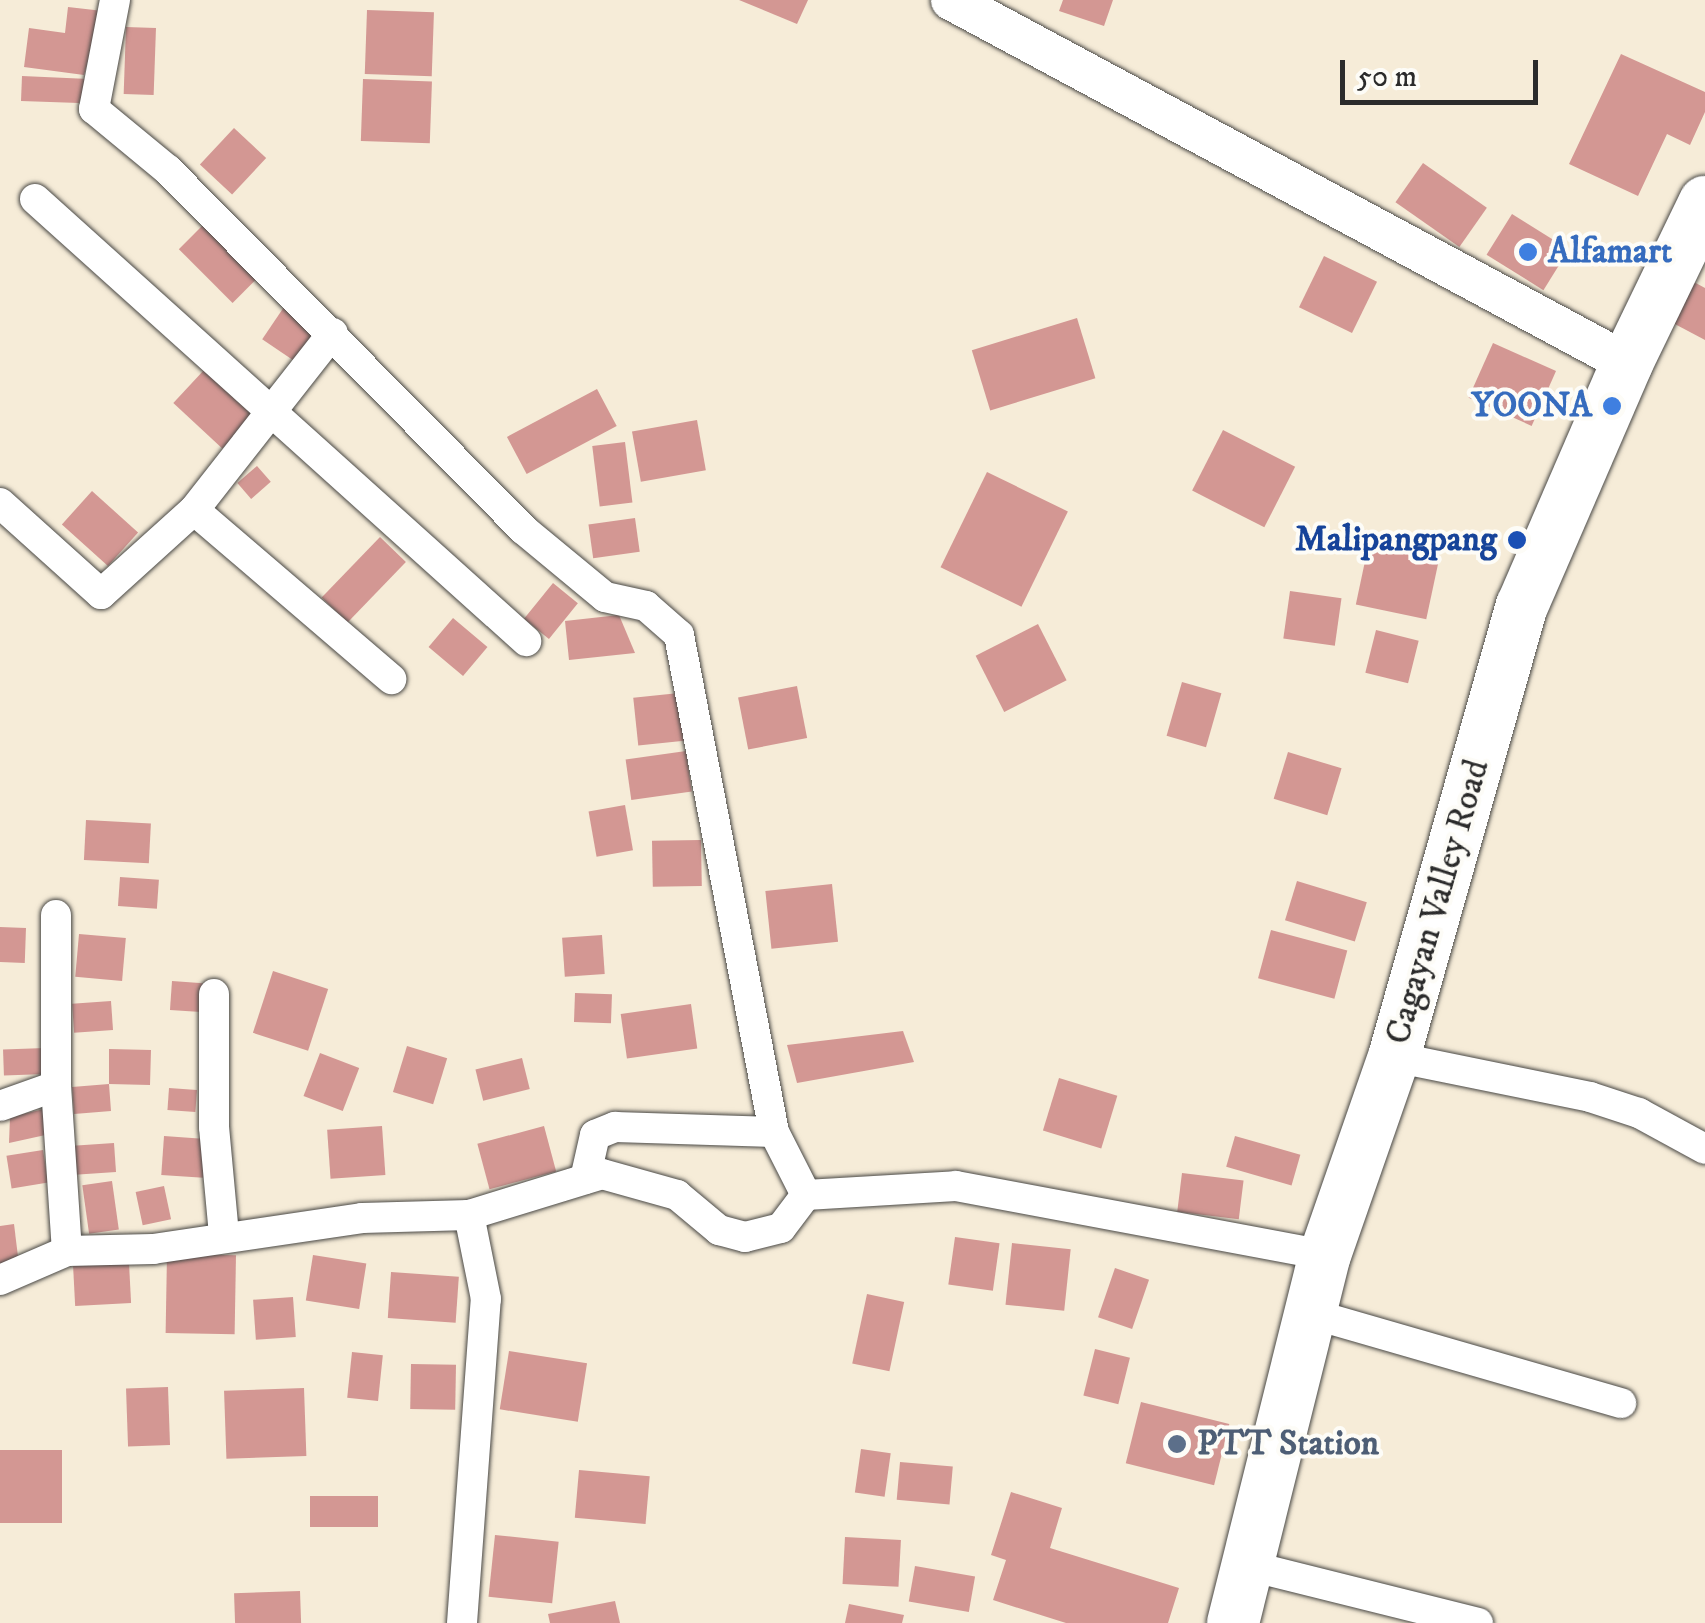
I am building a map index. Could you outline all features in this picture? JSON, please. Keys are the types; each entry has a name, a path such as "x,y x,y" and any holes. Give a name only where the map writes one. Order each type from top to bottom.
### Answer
{"highway":[{"name":"Cagayan Valley Road","path":"1233,1623 1325,1255 1394,1057 1522,606 1626,363 1705,202"}],"street":[{"path":"115,0 94,110 168,170 524,530 605,597 646,606 679,634 774,1132 806,1195"},
{"path":"951,0 1626,363"},
{"path":"36,199 526,641"},
{"path":"0,503 101,594 194,510 274,416 333,333"},
{"path":"194,510 391,679"},
{"path":"56,915 56,1086 67,1251"},
{"path":"214,994 214,1127 224,1234"},
{"path":"1394,1057 1590,1097 1639,1114 1705,1149"},
{"path":"0,1106 56,1086"},
{"path":"585,1180 595,1135 616,1127 774,1132"},
{"path":"0,1280 67,1251 153,1249 224,1234 362,1218 469,1214 602,1174 637,1180 677,1195 719,1230 745,1238 781,1228 806,1195 956,1186 1325,1255"},
{"path":"462,1623 486,1299 469,1214"},
{"path":"1310,1313 1620,1403"},
{"path":"1250,1566 1478,1623"}],"building":[{"path":"739,0 808,0 797,24"},
{"path":"1063,0 1113,0 1104,26 1059,11"},
{"path":"68,7 103,11 84,75 24,67 29,28 65,33"},
{"path":"367,10 434,12 432,76 365,74"},
{"path":"126,27 156,28 154,95 124,94"},
{"path":"1621,54 1705,92 1705,112 1690,145 1667,134 1638,196 1569,164"},
{"path":"22,76 89,79 79,103 21,101"},
{"path":"363,79 432,81 430,143 361,141"},
{"path":"234,128 266,158 232,195 200,165"},
{"path":"1423,163 1487,208 1459,247 1395,202"},
{"name":"Alfamart","path":"1512,214 1569,250 1543,290 1487,255"},
{"path":"205,223 259,277 233,303 179,249"},
{"path":"1324,256 1377,282 1352,333 1299,307"},
{"path":"1692,281 1705,288 1705,340 1671,322"},
{"path":"284,307 321,332 299,364 262,339"},
{"path":"1077,318 1095,378 990,410 972,350"},
{"path":"1493,343 1556,371 1532,426 1469,398"},
{"path":"204,370 253,416 222,449 173,403"},
{"path":"597,389 617,426 527,474 507,437"},
{"path":"697,420 706,470 641,482 632,431"},
{"path":"1223,430 1295,467 1264,527 1192,491"},
{"path":"625,442 632,503 600,507 592,446"},
{"path":"257,466 271,482 251,499 237,483"},
{"path":"987,472 1068,511 1021,607 941,567"},
{"path":"92,491 138,532 108,566 62,524"},
{"path":"635,518 640,552 593,558 588,525"},
{"path":"1371,533 1441,548 1426,619 1356,604"},
{"path":"380,537 406,562 348,622 322,597"},
{"path":"553,583 578,603 549,639 524,619"},
{"path":"1290,591 1341,598 1335,646 1283,639"},
{"path":"619,615 635,653 569,660 565,621"},
{"path":"453,618 487,647 463,676 429,647"},
{"path":"1038,624 1067,680 1004,712 976,656"},
{"path":"1376,630 1419,641 1408,683 1365,673"},
{"path":"1182,682 1221,693 1206,747 1167,736"},
{"path":"797,686 807,738 748,749 738,697"},
{"path":"679,693 684,741 638,746 633,698"},
{"path":"686,751 692,792 631,800 626,759"},
{"path":"1288,752 1342,768 1327,815 1274,799"},
{"path":"625,805 633,850 597,857 589,811"},
{"path":"86,820 151,823 149,863 84,860"},
{"path":"701,840 702,886 653,887 652,841"},
{"path":"120,877 159,880 157,909 118,906"},
{"path":"1297,881 1367,902 1355,942 1285,920"},
{"path":"832,884 838,942 771,949 765,891"},
{"path":"0,927 26,928 25,963 0,962"},
{"path":"1271,930 1347,950 1334,999 1258,978"},
{"path":"79,934 126,938 122,981 75,977"},
{"path":"602,935 605,974 565,977 562,938"},
{"path":"273,971 328,989 308,1051 253,1033"},
{"path":"172,981 203,983 201,1012 170,1010"},
{"path":"575,993 612,994 611,1023 574,1022"},
{"path":"111,1001 113,1030 74,1033 72,1004"},
{"path":"691,1004 697,1049 627,1058 621,1014"},
{"path":"903,1031 914,1062 797,1083 787,1045"},
{"path":"407,1046 447,1058 433,1104 393,1092"},
{"path":"45,1048 46,1074 4,1075 3,1049"},
{"path":"109,1049 151,1050 150,1085 109,1084"},
{"path":"320,1053 359,1068 343,1111 304,1096"},
{"path":"522,1058 530,1089 483,1101 475,1070"},
{"path":"1059,1078 1117,1096 1101,1148 1043,1131"},
{"path":"109,1084 111,1111 74,1114 72,1087"},
{"path":"169,1088 197,1090 195,1112 167,1110"},
{"path":"44,1109 50,1134 9,1143 10,1117"},
{"path":"382,1126 385,1175 331,1179 327,1130"},
{"path":"544,1126 556,1171 490,1189 477,1144"},
{"path":"164,1136 206,1139 203,1178 161,1175"},
{"path":"1235,1136 1300,1155 1292,1186 1226,1167"},
{"path":"114,1143 116,1172 75,1175 73,1146"},
{"path":"43,1150 48,1183 12,1188 6,1156"},
{"path":"1182,1173 1244,1181 1239,1219 1177,1212"},
{"path":"112,1181 119,1230 89,1234 82,1185"},
{"path":"164,1186 171,1219 143,1225 136,1192"},
{"path":"14,1224 19,1265 0,1268 0,1226"},
{"path":"955,1237 1000,1243 993,1291 948,1285"},
{"path":"1012,1243 1071,1249 1064,1311 1006,1305"},
{"path":"167,1254 236,1255 235,1334 166,1333"},
{"path":"313,1255 366,1263 359,1309 306,1300"},
{"path":"129,1263 131,1303 75,1306 73,1266"},
{"path":"1115,1268 1149,1280 1132,1329 1098,1317"},
{"path":"391,1272 459,1277 456,1323 388,1318"},
{"path":"867,1294 904,1302 889,1371 852,1363"},
{"path":"293,1297 296,1337 256,1340 253,1300"},
{"path":"1095,1349 1130,1358 1118,1404 1083,1396"},
{"path":"509,1351 587,1363 578,1422 500,1409"},
{"path":"352,1352 383,1355 378,1401 347,1398"},
{"path":"411,1364 456,1365 455,1410 410,1409"},
{"path":"168,1387 170,1445 128,1446 126,1388"},
{"path":"304,1388 306,1456 226,1459 224,1391"},
{"name":"PTT Station","path":"1141,1402 1229,1424 1214,1485 1126,1463"},
{"path":"861,1449 891,1453 885,1497 855,1493"},
{"path":"0,1450 62,1450 62,1523 0,1523"},
{"path":"900,1462 953,1467 949,1504 897,1500"},
{"path":"579,1470 650,1476 646,1524 575,1518"},
{"path":"1011,1492 1062,1508 1050,1548 1179,1588 1168,1623 1066,1623 993,1600 1006,1560 991,1555"},
{"path":"310,1496 378,1496 378,1527 310,1527"},
{"path":"495,1535 559,1542 552,1603 489,1597"},
{"path":"845,1537 901,1540 898,1587 843,1584"},
{"path":"915,1566 975,1577 969,1612 909,1601"},
{"path":"300,1591 301,1623 235,1623 234,1593"},
{"path":"615,1601 620,1623 550,1623 548,1614"},
{"path":"849,1604 904,1615 902,1623 845,1623"}],"place":[{"name":"Alfamart","path":"1528,252"},
{"name":"YOONA","path":"1612,406"},
{"name":"Malipangpang","path":"1517,540"},
{"name":"PTT Station","path":"1177,1444"}]}
